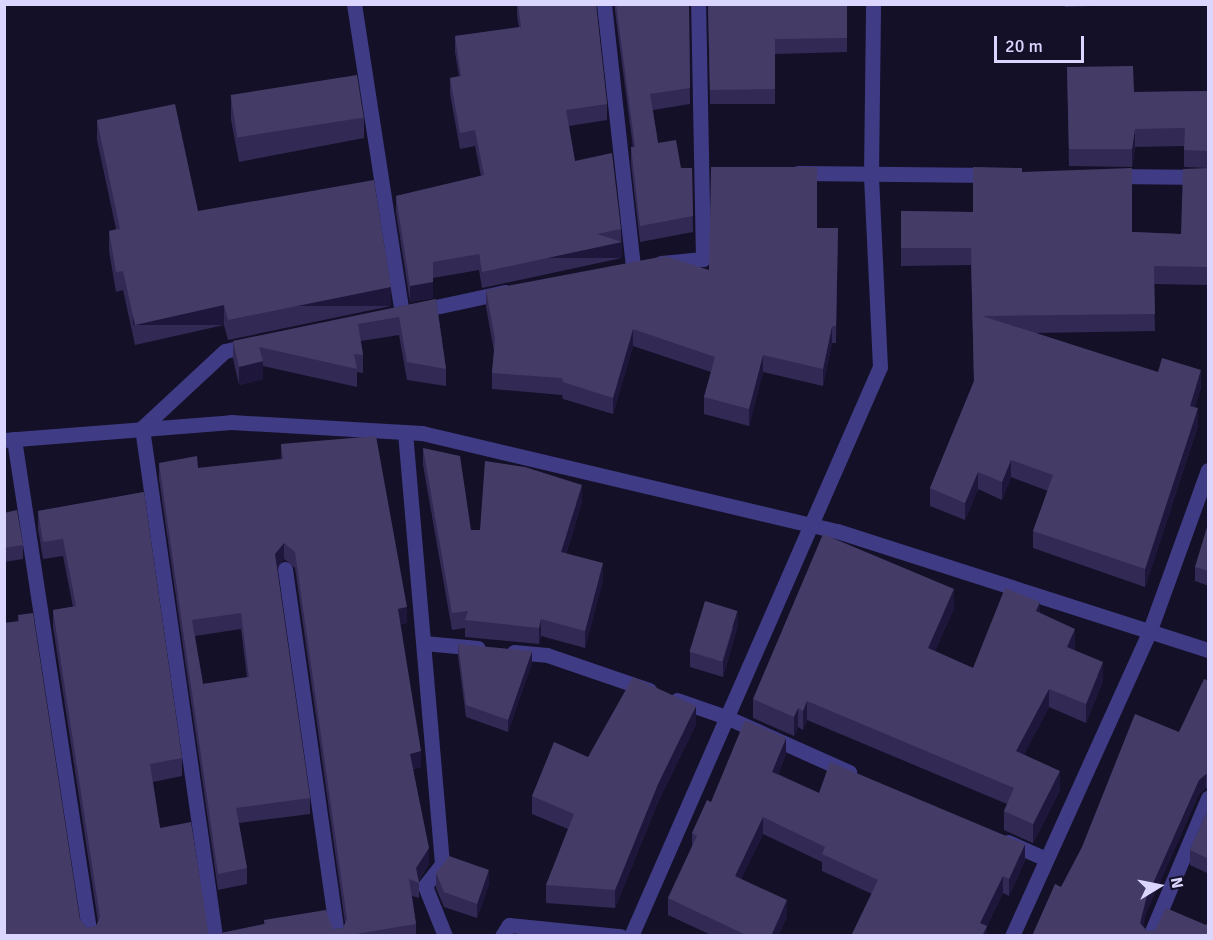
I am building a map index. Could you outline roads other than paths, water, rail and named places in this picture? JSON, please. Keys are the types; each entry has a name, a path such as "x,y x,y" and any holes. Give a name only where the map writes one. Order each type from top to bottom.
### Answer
{"street":[{"path":"354,4 396,315 518,290"},
{"path":"603,4 627,267 703,259 707,173 698,4"},
{"path":"631,936 880,367 871,174 873,4"},
{"path":"781,173 1011,175"},
{"path":"1092,176 1209,177"},
{"path":"142,428 225,351 269,341"},
{"path":"90,936 9,440 231,422 405,432 621,478 810,524 1209,650"},
{"path":"142,428 215,936"},
{"path":"405,432 442,864 425,885 445,936"},
{"path":"1011,936 1150,630 1209,470"},
{"path":"285,569 337,936"},
{"path":"424,643 547,655 726,717 865,779"},
{"path":"1150,936 1209,798"},
{"path":"993,836 1046,860"},
{"path":"502,936 509,925 620,936"}]}
